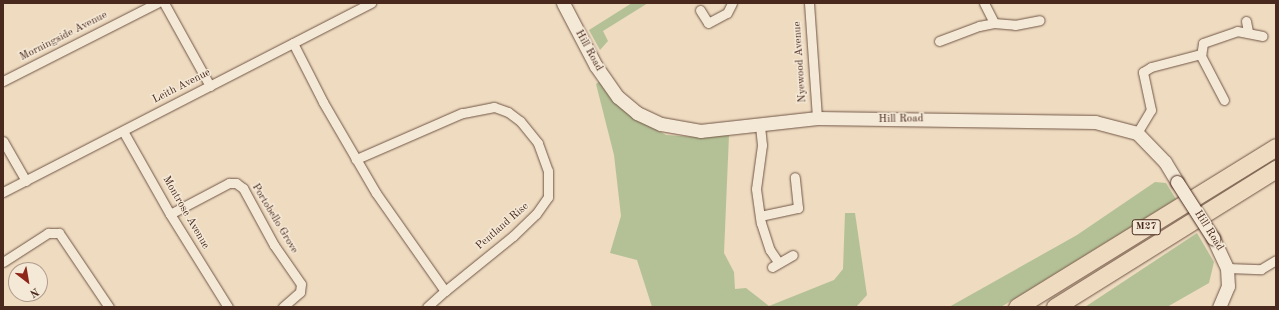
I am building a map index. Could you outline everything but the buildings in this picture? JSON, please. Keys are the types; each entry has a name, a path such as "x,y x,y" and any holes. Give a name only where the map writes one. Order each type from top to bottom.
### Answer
{"highway":[{"name":"M27","path":"1016,307 1276,147"},
{"name":"M27","path":"1056,307 1276,169"}],"street":[{"name":"Morningside Avenue","path":"3,81 157,3"},
{"path":"164,3 210,86"},
{"name":"Leith Avenue","path":"3,192 371,3"},
{"name":"Hill Road","path":"563,3 605,80 637,113 661,124 683,130 760,126 818,118 1063,120 1095,122 1137,133 1165,162 1213,238 1227,268"},
{"path":"700,10 708,23 727,13 732,3"},
{"name":"Nyewood Avenue","path":"809,3 818,118"},
{"path":"984,3 994,23"},
{"path":"939,41 994,23 1015,25 1040,20"},
{"path":"1246,20 1248,31"},
{"path":"1224,100 1201,54 1203,43 1228,33 1248,31 1263,36"},
{"path":"293,44 356,159 395,221 445,291"},
{"path":"1137,133 1151,110 1143,72 1151,67 1201,54"},
{"name":"Pentland Rise","path":"356,159 431,125 478,108 494,107 508,112 538,143 548,171 548,197 543,206 513,236 427,307"},
{"path":"760,126 762,145 756,189 760,216 775,264 793,255"},
{"name":"Montrose Avenue","path":"123,131 170,214 228,307"},
{"path":"3,141 26,181"},
{"path":"760,216 798,208 795,177"},
{"name":"Portobello Grove","path":"170,214 229,183 236,183 243,188 274,245 301,284 300,292 283,307"},
{"path":"3,262 48,233 55,232 63,236 110,307"},
{"path":"1219,307 1228,286 1227,268 1261,269 1276,260"}],"green space":[{"path":"632,3 648,3 603,31 608,41 600,50 589,30"},
{"path":"600,81 630,115 666,135 696,137 729,135 724,253 734,272 735,289 746,288 769,306 834,280 843,269 845,213 855,213 867,295 856,307 652,307 637,260 610,253 621,216 614,155 596,84"},
{"path":"1155,182 1166,183 1176,199 1001,307 949,307 1077,235"},
{"path":"1197,233 1214,262 1209,283 1167,307 1085,307"}]}
